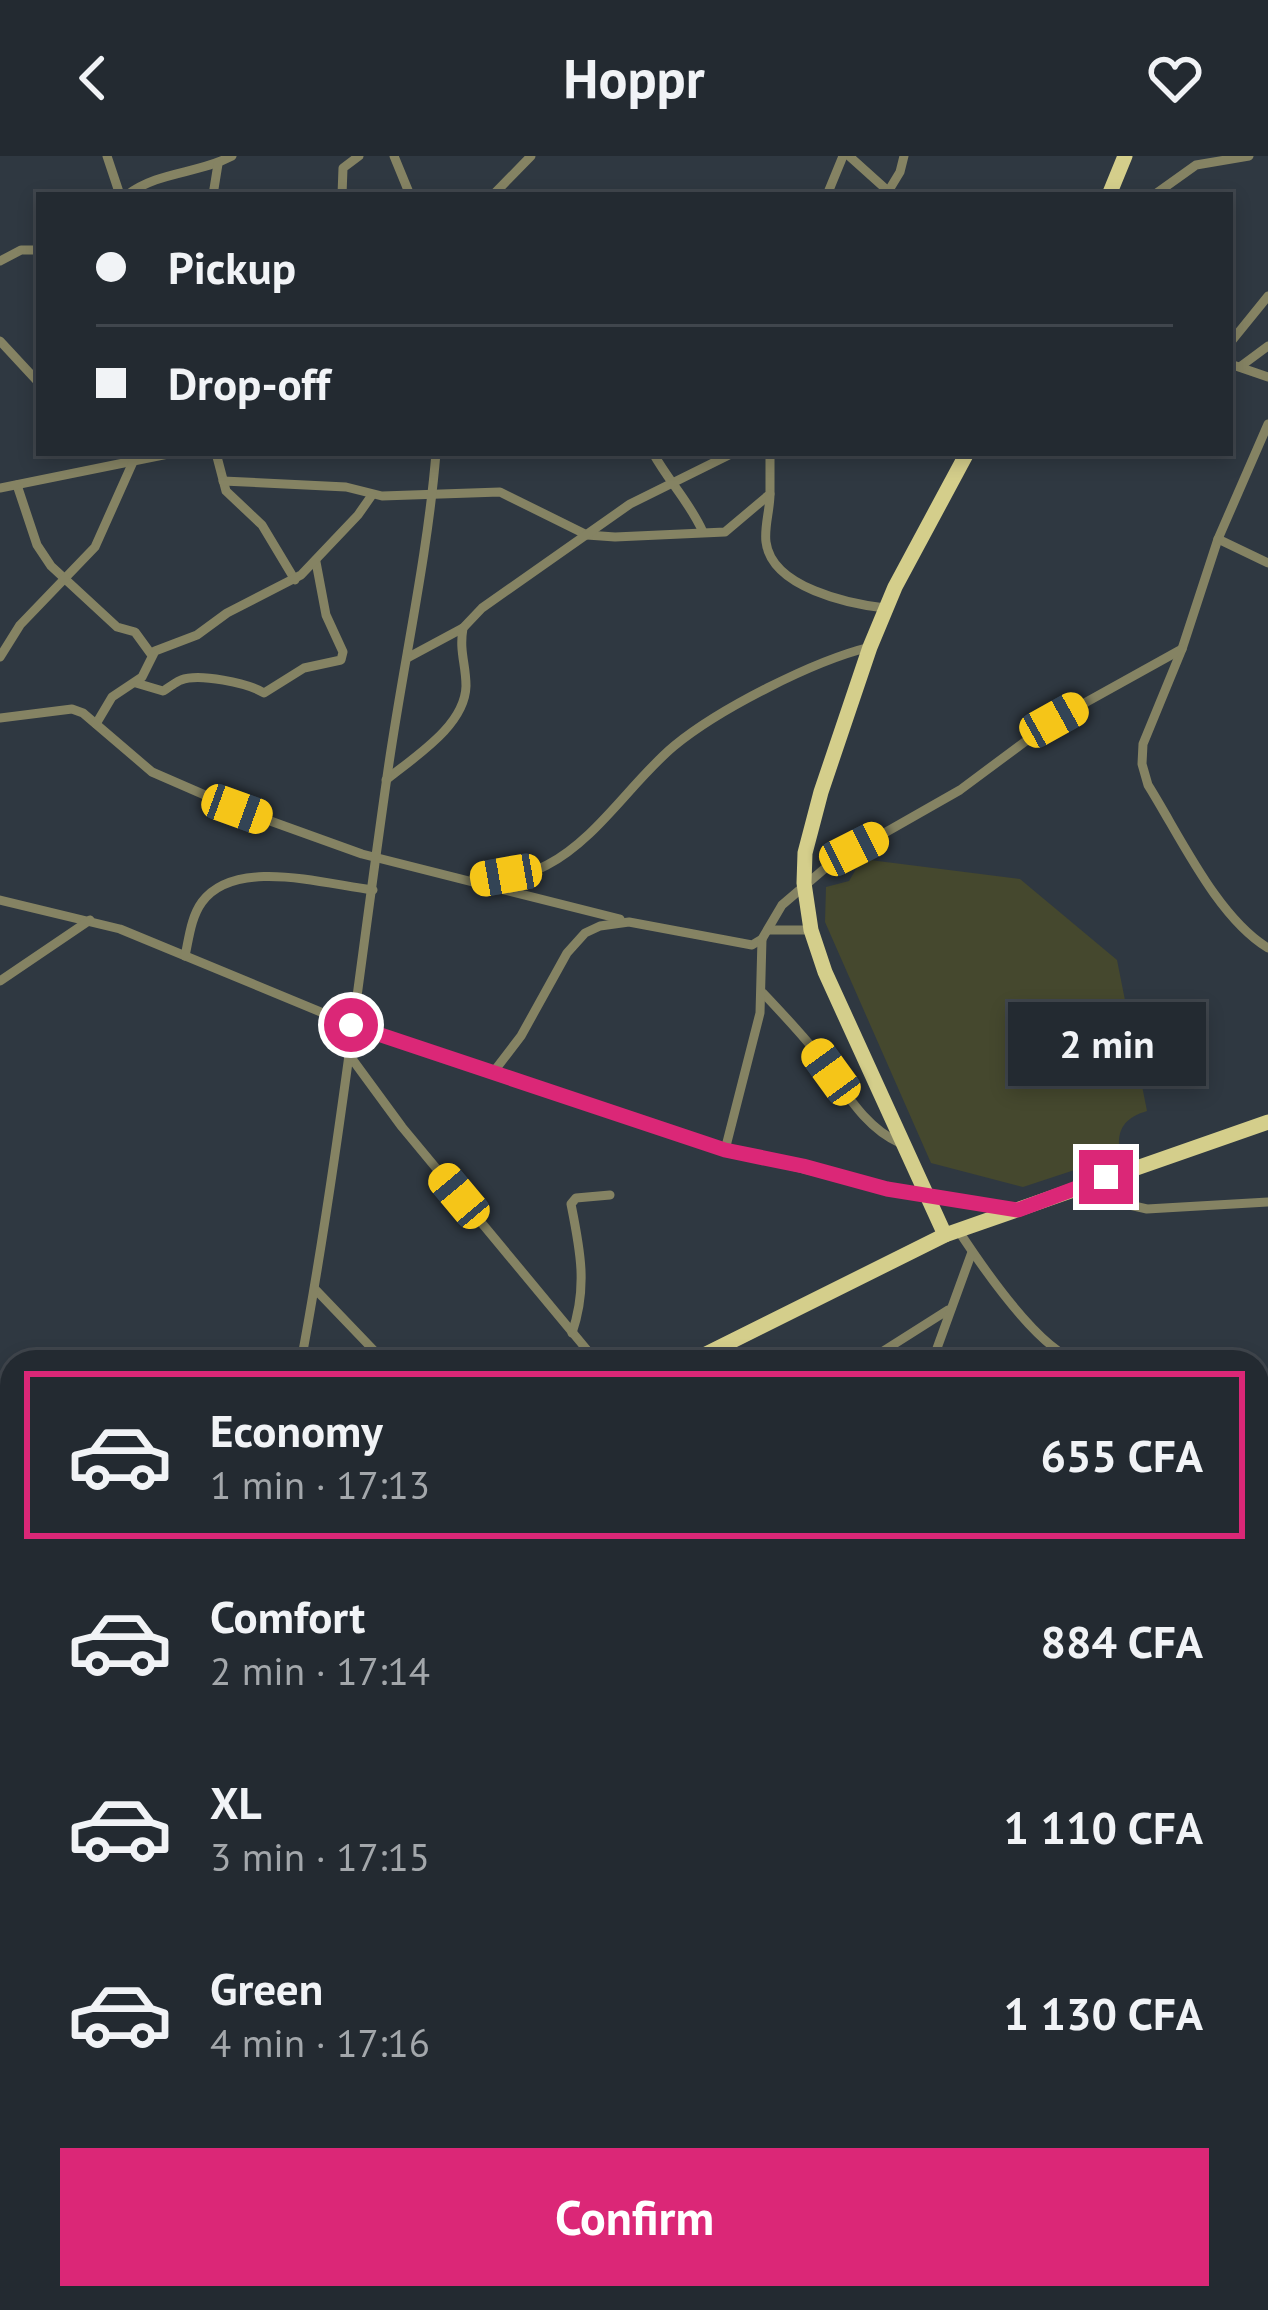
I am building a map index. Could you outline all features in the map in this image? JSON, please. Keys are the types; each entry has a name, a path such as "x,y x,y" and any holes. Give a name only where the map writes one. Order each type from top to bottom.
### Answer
{"main road":[{"path":"1110,192 1125,156"},
{"path":"952,1233 925,1193 825,972 811,930 804,883 805,853 821,792 870,647 965,456"},
{"path":"714,1350 952,1233 1268,1122"}],"street":[{"path":"107,156 123,192"},
{"path":"130,192 167,174 218,164 232,156"},
{"path":"342,192 343,168 359,156"},
{"path":"394,156 409,192"},
{"path":"497,192 531,156"},
{"path":"828,192 846,156 886,192"},
{"path":"888,192 904,156"},
{"path":"1158,192 1196,165 1249,156"},
{"path":"213,192 218,164"},
{"path":"0,261 21,250 36,250"},
{"path":"1233,339 1268,296"},
{"path":"0,340 36,380"},
{"path":"1236,365 1268,346"},
{"path":"1236,365 1268,377"},
{"path":"1268,424 1218,539 1182,649 1143,744 1142,764 1148,784 1220,900 1252,938 1268,949"},
{"path":"0,488 135,456"},
{"path":"0,657 20,625 65,582 104,532 135,456"},
{"path":"217,456 232,498 262,525 295,580"},
{"path":"303,1350 436,456"},
{"path":"655,456 670,484 688,500 703,532"},
{"path":"408,658 463,628 482,608 630,504 727,456"},
{"path":"770,456 766,543 778,564 817,592 886,608"},
{"path":"223,481 346,487 372,495 500,492 587,535 734,528 770,494"},
{"path":"17,484 40,552 65,582 123,631 135,632 152,654"},
{"path":"96,724 112,697 136,683 152,654 197,635 226,614 295,580 372,495"},
{"path":"1218,539 1268,563"},
{"path":"136,683 163,691 191,678 247,684 265,693 304,668 341,660 343,652 326,616 316,562"},
{"path":"386,780 458,712 466,690 460,664 463,628"},
{"path":"470,881 542,868 580,839 677,744 712,719 838,655 870,647"},
{"path":"725,1150 752,1056 763,993 765,934 782,904 854,849 960,790 1054,720 1182,649"},
{"path":"0,718 73,709 164,778 376,858 739,945 765,934 811,930"},
{"path":"185,956 195,914 223,882 242,876 283,878 373,890"},
{"path":"0,900 90,920 351,1025 725,1150 887,1189 1018,1210"},
{"path":"0,981 90,920"},
{"path":"494,1070 520,1036 567,953 585,933 629,922"},
{"path":"763,993 815,1050 866,1118 883,1136 902,1144"},
{"path":"346,1052 587,1350"},
{"path":"1066,1190 1147,1209 1268,1202"},
{"path":"572,1333 579,1315 582,1263 571,1204 576,1198 610,1195"},
{"path":"952,1233 1058,1350"},
{"path":"936,1350 972,1252"},
{"path":"315,1289 373,1350"},
{"path":"885,1350 951,1308"}],"green space":[{"path":"862,859 1020,879 1117,960 1147,1111 1123,1127 1120,1155 1023,1187 931,1163 825,922 826,887 849,881"}],"route":[{"path":"351,1025 725,1150 887,1189 1018,1210 1106,1177"}]}
